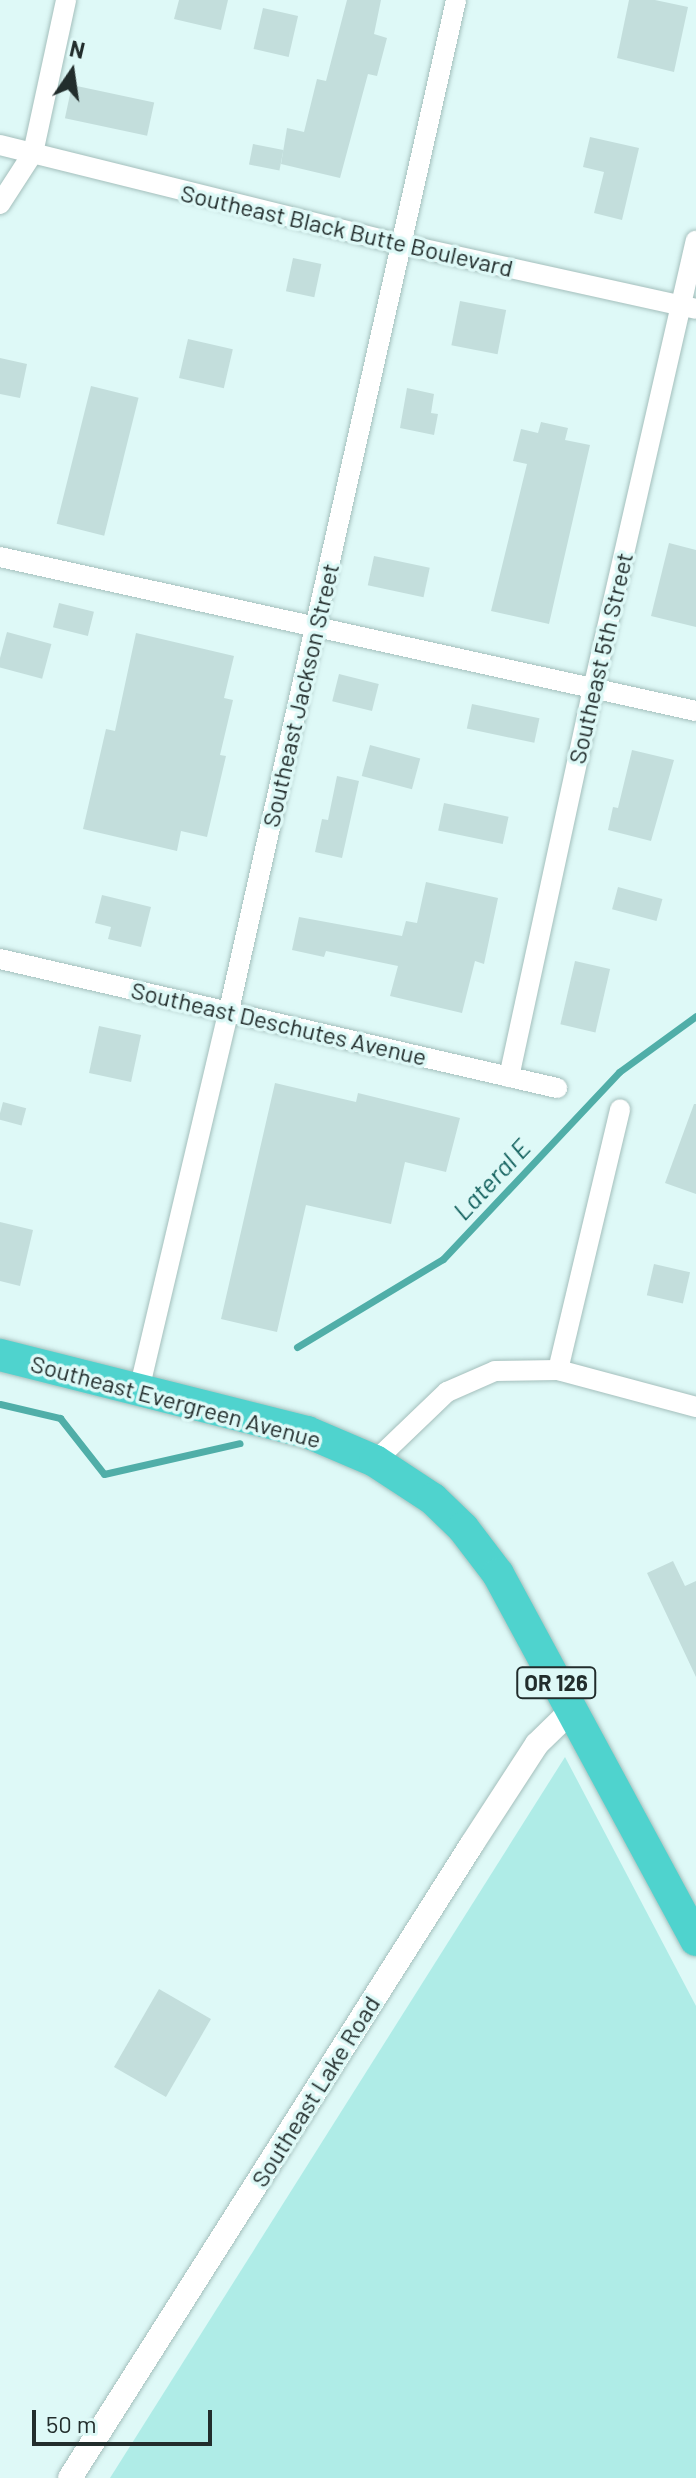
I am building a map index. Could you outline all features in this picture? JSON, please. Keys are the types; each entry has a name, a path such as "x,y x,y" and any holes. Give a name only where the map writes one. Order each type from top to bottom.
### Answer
{"highway":[{"name":"Southeast Evergreen Avenue","path":"0,1355 307,1432 375,1461"},
{"name":"OR 126","path":"375,1461 433,1499 463,1528 498,1574 696,1940"}],"street":[{"path":"0,204 33,153 66,0"},
{"name":"Southeast Jackson Street","path":"139,1390 229,1010 456,0"},
{"name":"Southeast Black Butte Boulevard","path":"0,145 401,244 689,308"},
{"name":"Southeast 5th Street","path":"509,1077 593,689 689,308 696,241"},
{"path":"0,557 696,711"},
{"name":"Southeast Deschutes Avenue","path":"0,959 557,1088"},
{"path":"558,1370 620,1109"},
{"path":"375,1461 447,1392 495,1371 558,1370 696,1407"},
{"name":"Southeast Lake Road","path":"70,2478 537,1744 570,1712"}],"shaded area":[{"path":"565,1757 696,2006 696,2478 110,2478"}],"building":[{"path":"179,0 228,0 221,30 174,19"},
{"path":"347,0 381,0 374,34 387,38 377,76 368,74 340,178 281,164 287,128 304,132 317,79 326,81"},
{"path":"629,0 655,0 688,7 674,72 617,58"},
{"path":"263,8 298,16 289,57 254,49"},
{"path":"72,85 154,102 147,136 65,118"},
{"path":"590,137 639,148 622,220 594,213 604,172 583,167"},
{"path":"253,144 283,150 279,171 249,165"},
{"path":"293,258 321,264 314,297 286,291"},
{"path":"460,301 506,310 498,354 451,345"},
{"path":"188,339 233,349 224,388 179,378"},
{"path":"0,358 27,364 20,398 0,394"},
{"path":"91,386 139,398 104,536 57,524"},
{"path":"407,388 434,394 431,413 438,414 434,435 400,428"},
{"path":"541,422 568,428 565,440 590,445 549,624 491,611 527,464 513,461 521,429 538,433"},
{"path":"669,543 696,550 696,627 651,616"},
{"path":"374,556 430,568 424,597 368,585"},
{"path":"59,603 94,612 88,636 53,627"},
{"path":"7,632 51,644 42,679 0,667"},
{"path":"136,633 234,656 224,698 233,700 220,755 226,756 207,837 181,831 177,851 83,829 106,729 115,731"},
{"path":"339,674 379,684 372,711 332,701"},
{"path":"472,704 539,718 534,743 467,728"},
{"path":"370,745 420,758 412,789 362,776"},
{"path":"632,750 674,760 651,841 608,830 613,807 618,808"},
{"path":"337,776 359,781 342,858 315,852 322,819 328,820"},
{"path":"444,803 509,817 503,844 438,830"},
{"path":"426,882 498,898 484,964 475,961 462,1013 390,996 398,966 326,951 324,957 292,950 299,917 402,936 406,921 417,923"},
{"path":"618,887 662,899 656,921 612,909"},
{"path":"102,895 151,907 141,947 108,939 111,927 95,923"},
{"path":"575,961 610,969 595,1032 560,1024"},
{"path":"99,1026 141,1035 131,1082 89,1073"},
{"path":"275,1083 356,1102 358,1093 460,1118 446,1172 405,1162 391,1224 306,1205 277,1332 221,1319"},
{"path":"3,1102 26,1108 22,1126 0,1120"},
{"path":"696,1104 696,1194 665,1183"},
{"path":"0,1222 33,1230 20,1286 0,1281"},
{"path":"654,1264 690,1272 683,1304 647,1295"},
{"path":"673,1561 685,1586 696,1581 696,1677 647,1573"},
{"path":"159,1989 211,2019 166,2097 114,2067"}],"waterway":[{"name":"Lateral E","path":"297,1347 443,1259 619,1072 696,1016"},
{"name":"Lateral E","path":"0,1404 60,1418 104,1474 240,1443"}]}
